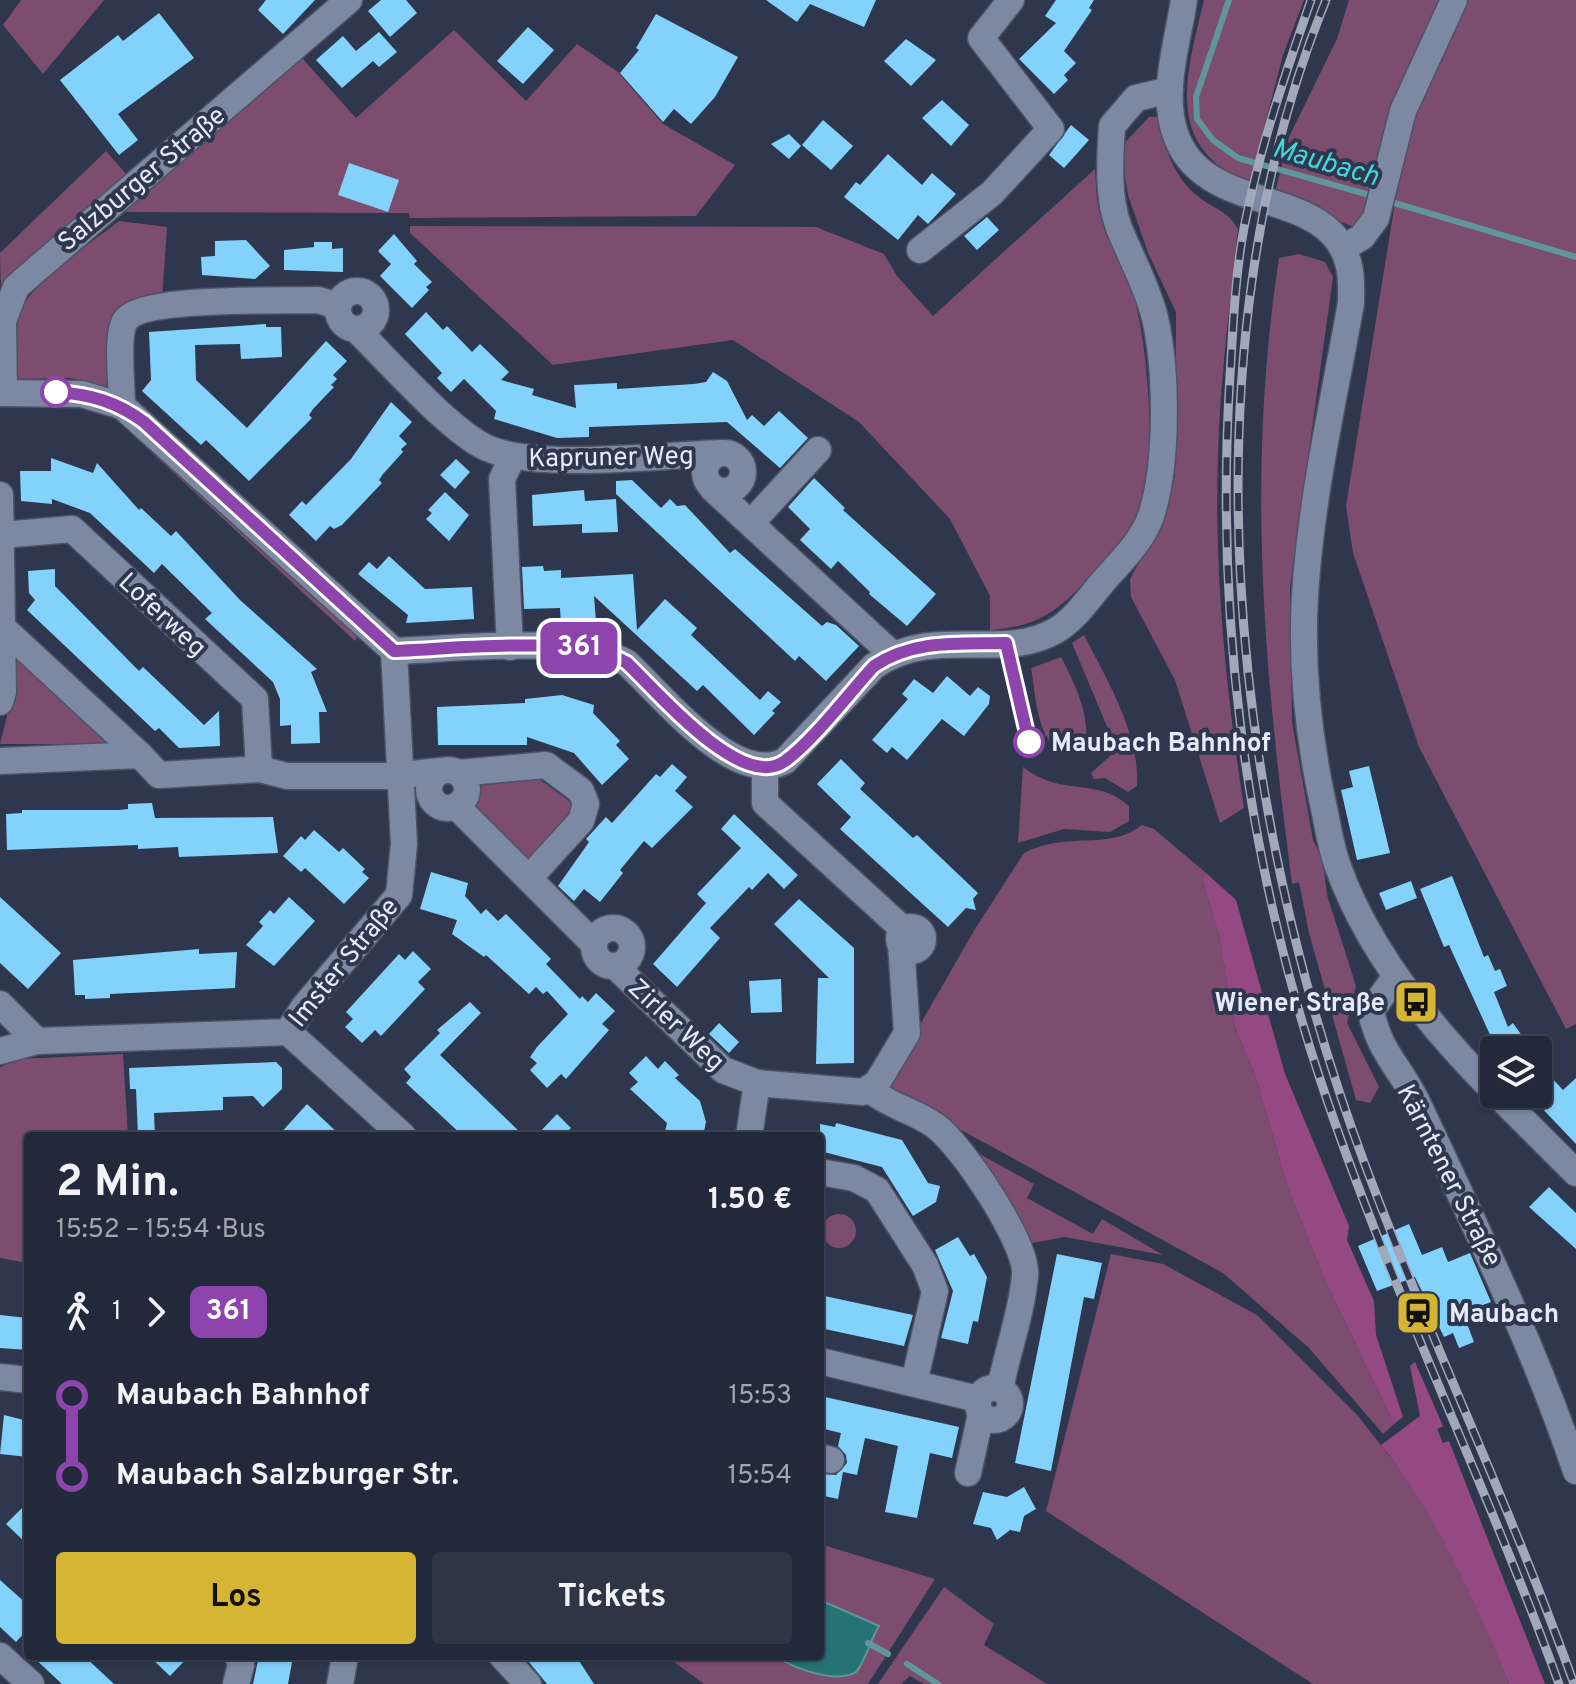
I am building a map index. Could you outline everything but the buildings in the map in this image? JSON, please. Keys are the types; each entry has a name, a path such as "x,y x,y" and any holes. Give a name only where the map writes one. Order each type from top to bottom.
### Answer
{"street":[{"name":"Salzburger Straße","path":"2,393 3,321 16,287 349,0"},
{"path":"920,250 992,193 1051,129 981,38 1011,0"},
{"path":"1184,0 1170,90 1175,133 1196,167 1226,189 1315,219 1343,248 1350,267 1351,303 1307,566 1304,660 1316,768 1335,861 1372,938 1396,976 1480,1077"},
{"path":"1343,248 1362,237 1376,218 1403,111 1454,0"},
{"path":"2,393 82,394 122,406 394,651 510,647 590,648 611,653 627,663 721,751 746,765 765,769 785,761 874,666 892,654 925,645 1034,640 1056,631 1118,566 1150,518 1159,479 1162,361 1147,293 1115,213 1111,139 1112,126 1127,105 1153,92 1170,90"},
{"name":"Kapruner Weg","path":"122,406 121,331 129,316 142,309 169,304 318,300 338,306 342,323 356,329 462,431 482,446 512,458 543,460 722,453 735,457 743,474 732,490 713,489 892,654"},
{"path":"751,523 818,450"},
{"path":"510,647 502,479 512,458"},
{"path":"0,495 4,629 3,692 0,702"},
{"name":"Loferweg","path":"2,535 72,529 255,699 259,769"},
{"path":"4,629 159,775 259,769 287,776 401,776 450,772 546,765 581,791 586,804 581,821 529,878 456,806 467,791 450,772"},
{"name":"Imster Straße","path":"0,1051 37,1041 288,1032 304,1007 399,895 404,844 394,651"},
{"path":"0,761 140,755"},
{"path":"765,769 765,803 902,937 907,1033 870,1090 889,1106 929,1122 944,1134 965,1160 1016,1242 1026,1272 986,1401 968,1473"},
{"name":"Zirler Weg","path":"529,878 594,944 606,929 624,931 632,942 631,955 615,966 723,1070 757,1083 857,1092 870,1090"},
{"name":"Kärntener Straße","path":"1396,976 1371,1011 1377,1039 1416,1100 1507,1291 1576,1471"},
{"path":"0,1004 37,1041"},
{"path":"288,1032 399,1132"},
{"path":"750,1132 757,1083"},
{"path":"1512,1108 1576,1173"},
{"path":"824,1173 854,1178 877,1190 925,1265 935,1291 914,1383"},
{"path":"824,1362 986,1401"},
{"path":"0,1377 24,1380"},
{"path":"236,1684 239,1660"},
{"path":"340,1684 344,1660"},
{"path":"506,1660 528,1684"}],"shaded area":[{"path":"21,0 104,0 43,74 3,25"},
{"path":"1204,0 1304,0 1283,55 1250,182 1222,168 1203,150 1192,129 1187,105 1188,80"},
{"path":"1349,0 1445,0 1364,217 1354,227 1274,196 1289,137 1337,39"},
{"path":"1462,0 1576,0 1576,1024 1566,1029 1419,747 1353,553 1346,506 1403,153 1419,97"},
{"path":"454,30 526,101 577,44 618,72 663,124 735,165 696,216 410,218 409,213 124,212 302,58 356,118"},
{"path":"1149,117 1158,117 1167,151 1191,191 1226,214 1238,229 1221,399 1217,499 1223,632 1244,808 1220,823 1175,680 1131,597 1130,579 1166,512 1175,476 1176,312 1148,253 1128,195 1120,148"},
{"path":"106,151 131,180 1,291 0,253"},
{"path":"1095,169 1099,211 1138,312 1148,398 1146,483 1141,504 1127,533 1069,597 1036,620 990,630 990,596 950,519 859,422 733,340 553,365 410,233 410,226 816,227 884,254 897,276 933,316"},
{"path":"119,221 167,227 162,299 134,303 106,387 70,378 18,379 12,335 15,319 24,303 54,272"},
{"path":"1299,254 1325,262 1333,277 1290,588 1292,722 1313,840 1323,861 1327,895 1356,986 1347,1023 1379,1087 1370,1103 1356,1100 1309,933 1299,882 1292,884 1267,648 1261,494 1269,338 1279,258"},
{"path":"137,433 358,636 355,641 134,436"},
{"path":"1084,635 1128,727 1137,766 1137,786 1128,792 1105,778 1094,779 1091,773 1110,756 1111,736 1072,643"},
{"path":"17,653 112,744 0,744 12,696"},
{"path":"1061,657 1080,699 1086,732 1086,744 1065,755 1055,748 1043,728 1031,668"},
{"path":"1023,767 1051,782 1117,797 1129,806 1129,821 1110,832 1064,829 1018,843"},
{"path":"539,779 569,801 576,811 539,861 525,860 476,809 482,785"},
{"path":"1142,825 1154,829 1206,873 1202,878 1219,936 1235,1027 1256,1078 1288,1188 1323,1276 1394,1424 1383,1434 1309,1348 1223,1273 888,1090 891,1075 975,929 1024,853 1056,843 1115,838"},
{"path":"1206,873 1236,900 1285,1074 1349,1226 1347,1240 1374,1301 1376,1335 1403,1417 1394,1424 1323,1276 1288,1188 1256,1078 1235,1027 1219,936 1202,878"},
{"path":"123,1054 128,1132 24,1132 24,1262 0,1258 0,1067 20,1059"},
{"path":"976,1152 1034,1184 1027,1198 1093,1234 1102,1219 1163,1255 1065,1237 1032,1243 1024,1241"},
{"path":"832,1215 846,1215 855,1224 855,1238 846,1247 832,1247 824,1239 824,1223"},
{"path":"1111,1254 1163,1264 1257,1315 1358,1416 1419,1494 1468,1584 1509,1684 1313,1684 1046,1511"},
{"path":"1415,1362 1443,1426 1437,1429 1443,1443 1449,1441 1545,1684 1509,1684 1438,1530 1402,1472 1381,1445 1420,1416 1410,1366"},
{"path":"824,1545 935,1579 868,1684 704,1684 671,1660 824,1660"},
{"path":"944,1587 994,1624 984,1645 1047,1684 924,1684 910,1676 901,1684 878,1684"},
{"path":"824,1602 879,1626 856,1672 827,1676 782,1660 824,1660"}],"waterway":[{"name":"Maubach","path":"1229,0 1196,97 1197,119 1213,140 1238,158 1373,196"},
{"name":"Maubach","path":"1388,201 1576,257"},
{"path":"868,1643 888,1654"},
{"path":"907,1664 938,1684"}],"railway":[{"path":"1311,0 1257,170 1236,283 1226,465 1227,554 1241,732 1272,907 1320,1079 1376,1232 1559,1684"},
{"path":"1326,0 1280,138 1252,282 1239,431 1241,582 1255,733 1282,881 1318,1025 1389,1228 1524,1553 1574,1684"}],"bus line":[{"name":"361","path":"56,392 82,394 122,406 144,422 394,651 510,647 590,648 611,653 627,663 721,751 746,765 765,769 785,761 874,666 892,654 925,645 1006,643 1029,742"}],"place":[{"name":"Maubach Bahnhof","path":"1029,742"},
{"name":"Wiener Straße","path":"1416,1002"},
{"name":"Maubach","path":"1418,1313"}]}
